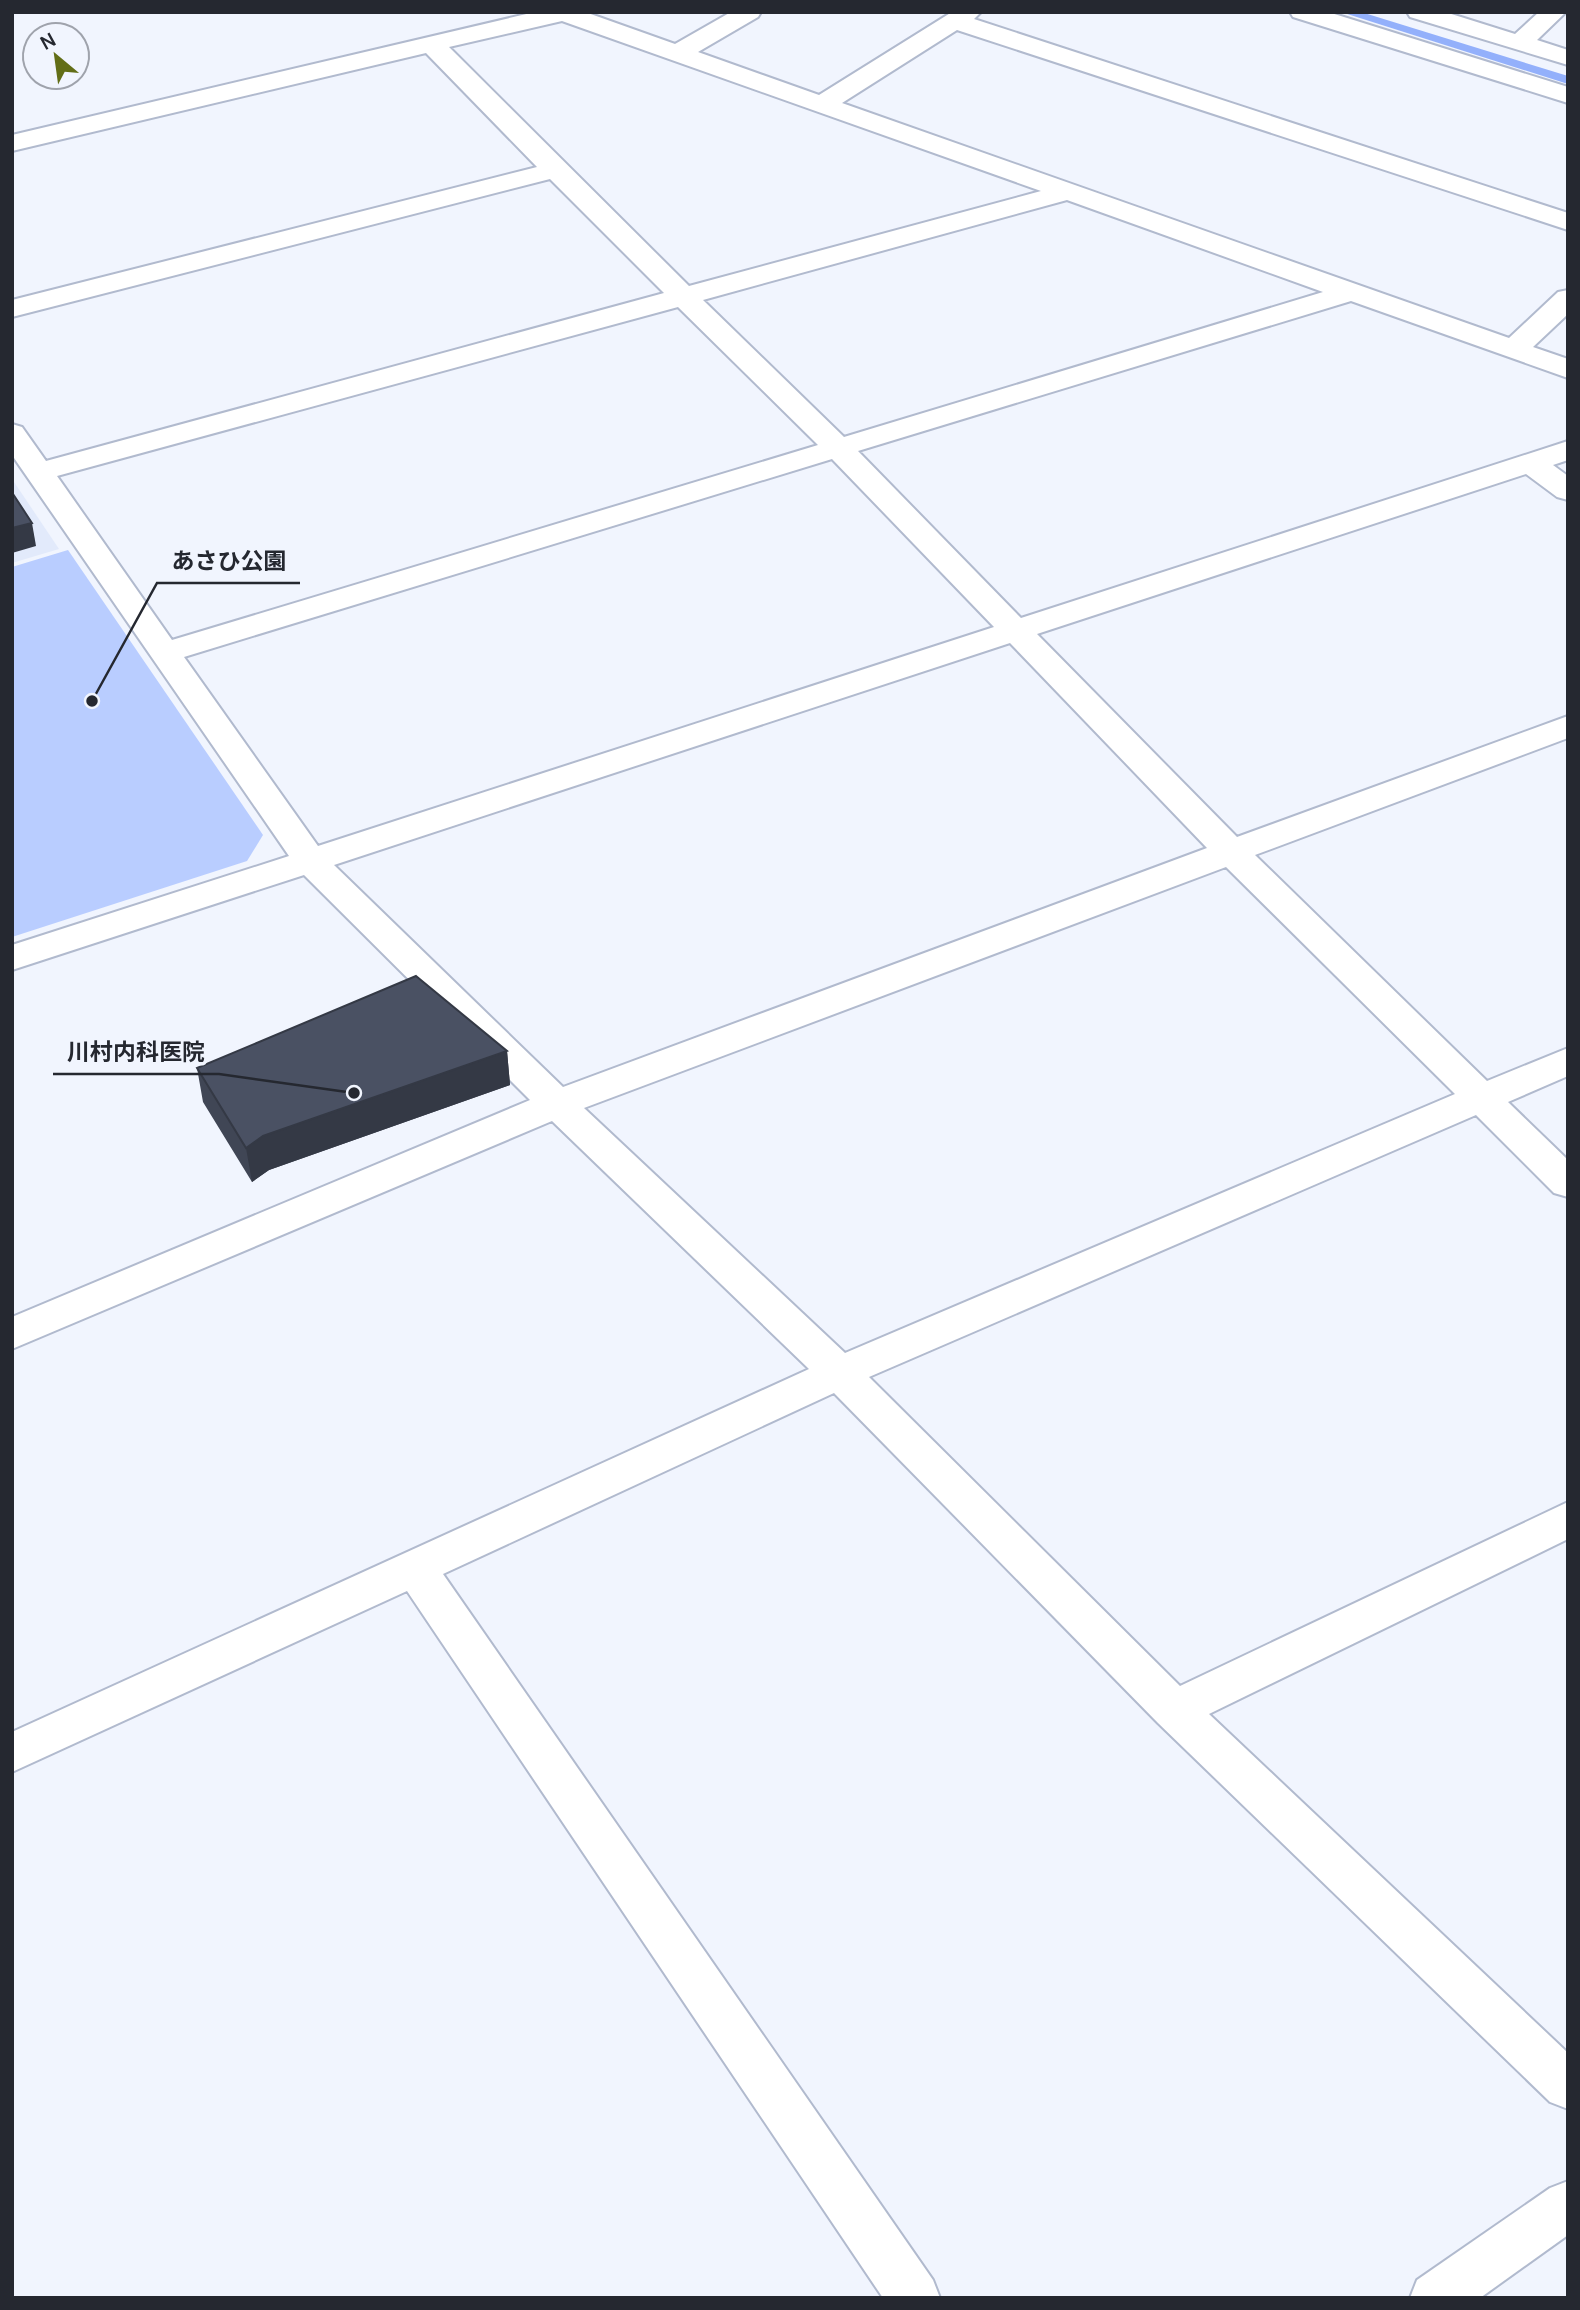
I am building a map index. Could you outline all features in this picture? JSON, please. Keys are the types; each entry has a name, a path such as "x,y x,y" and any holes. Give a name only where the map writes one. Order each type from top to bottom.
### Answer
{"street":[{"path":"678,53 749,12"},
{"path":"1301,12 1568,95"},
{"path":"1419,12 1568,58"},
{"path":"1519,43 1554,12"},
{"path":"12,143 562,13 1568,369"},
{"path":"822,104 962,17 1568,222"},
{"path":"432,44 555,170 839,449 1230,851 1568,1183"},
{"path":"12,309 555,170"},
{"path":"39,472 1068,192"},
{"path":"166,652 1352,292"},
{"path":"1514,349 1568,298"},
{"path":"12,433 310,861 557,1104 839,1373 1174,1710 1568,2086"},
{"path":"12,958 1568,450"},
{"path":"1530,462 1568,491"},
{"path":"12,1334 557,1104 1568,726"},
{"path":"12,1754 839,1373 1568,1061"},
{"path":"1174,1710 1568,1519"},
{"path":"416,1569 914,2298"},
{"path":"1436,2298 1568,2205"}],"shaded area":[{"path":"12,479 59,549 12,563"},
{"path":"68,550 263,835 247,861 12,937 12,567"}],"building":[{"path":"13,494 32,523 12,528"},
{"path":"416,976 507,1051 263,1136 246,1148 197,1068"}],"waterway":[{"path":"1347,12 1568,80"}],"place":[{"name":"あさひ公園","path":"92,701"},
{"name":"川村内科医院","path":"354,1093"}]}
